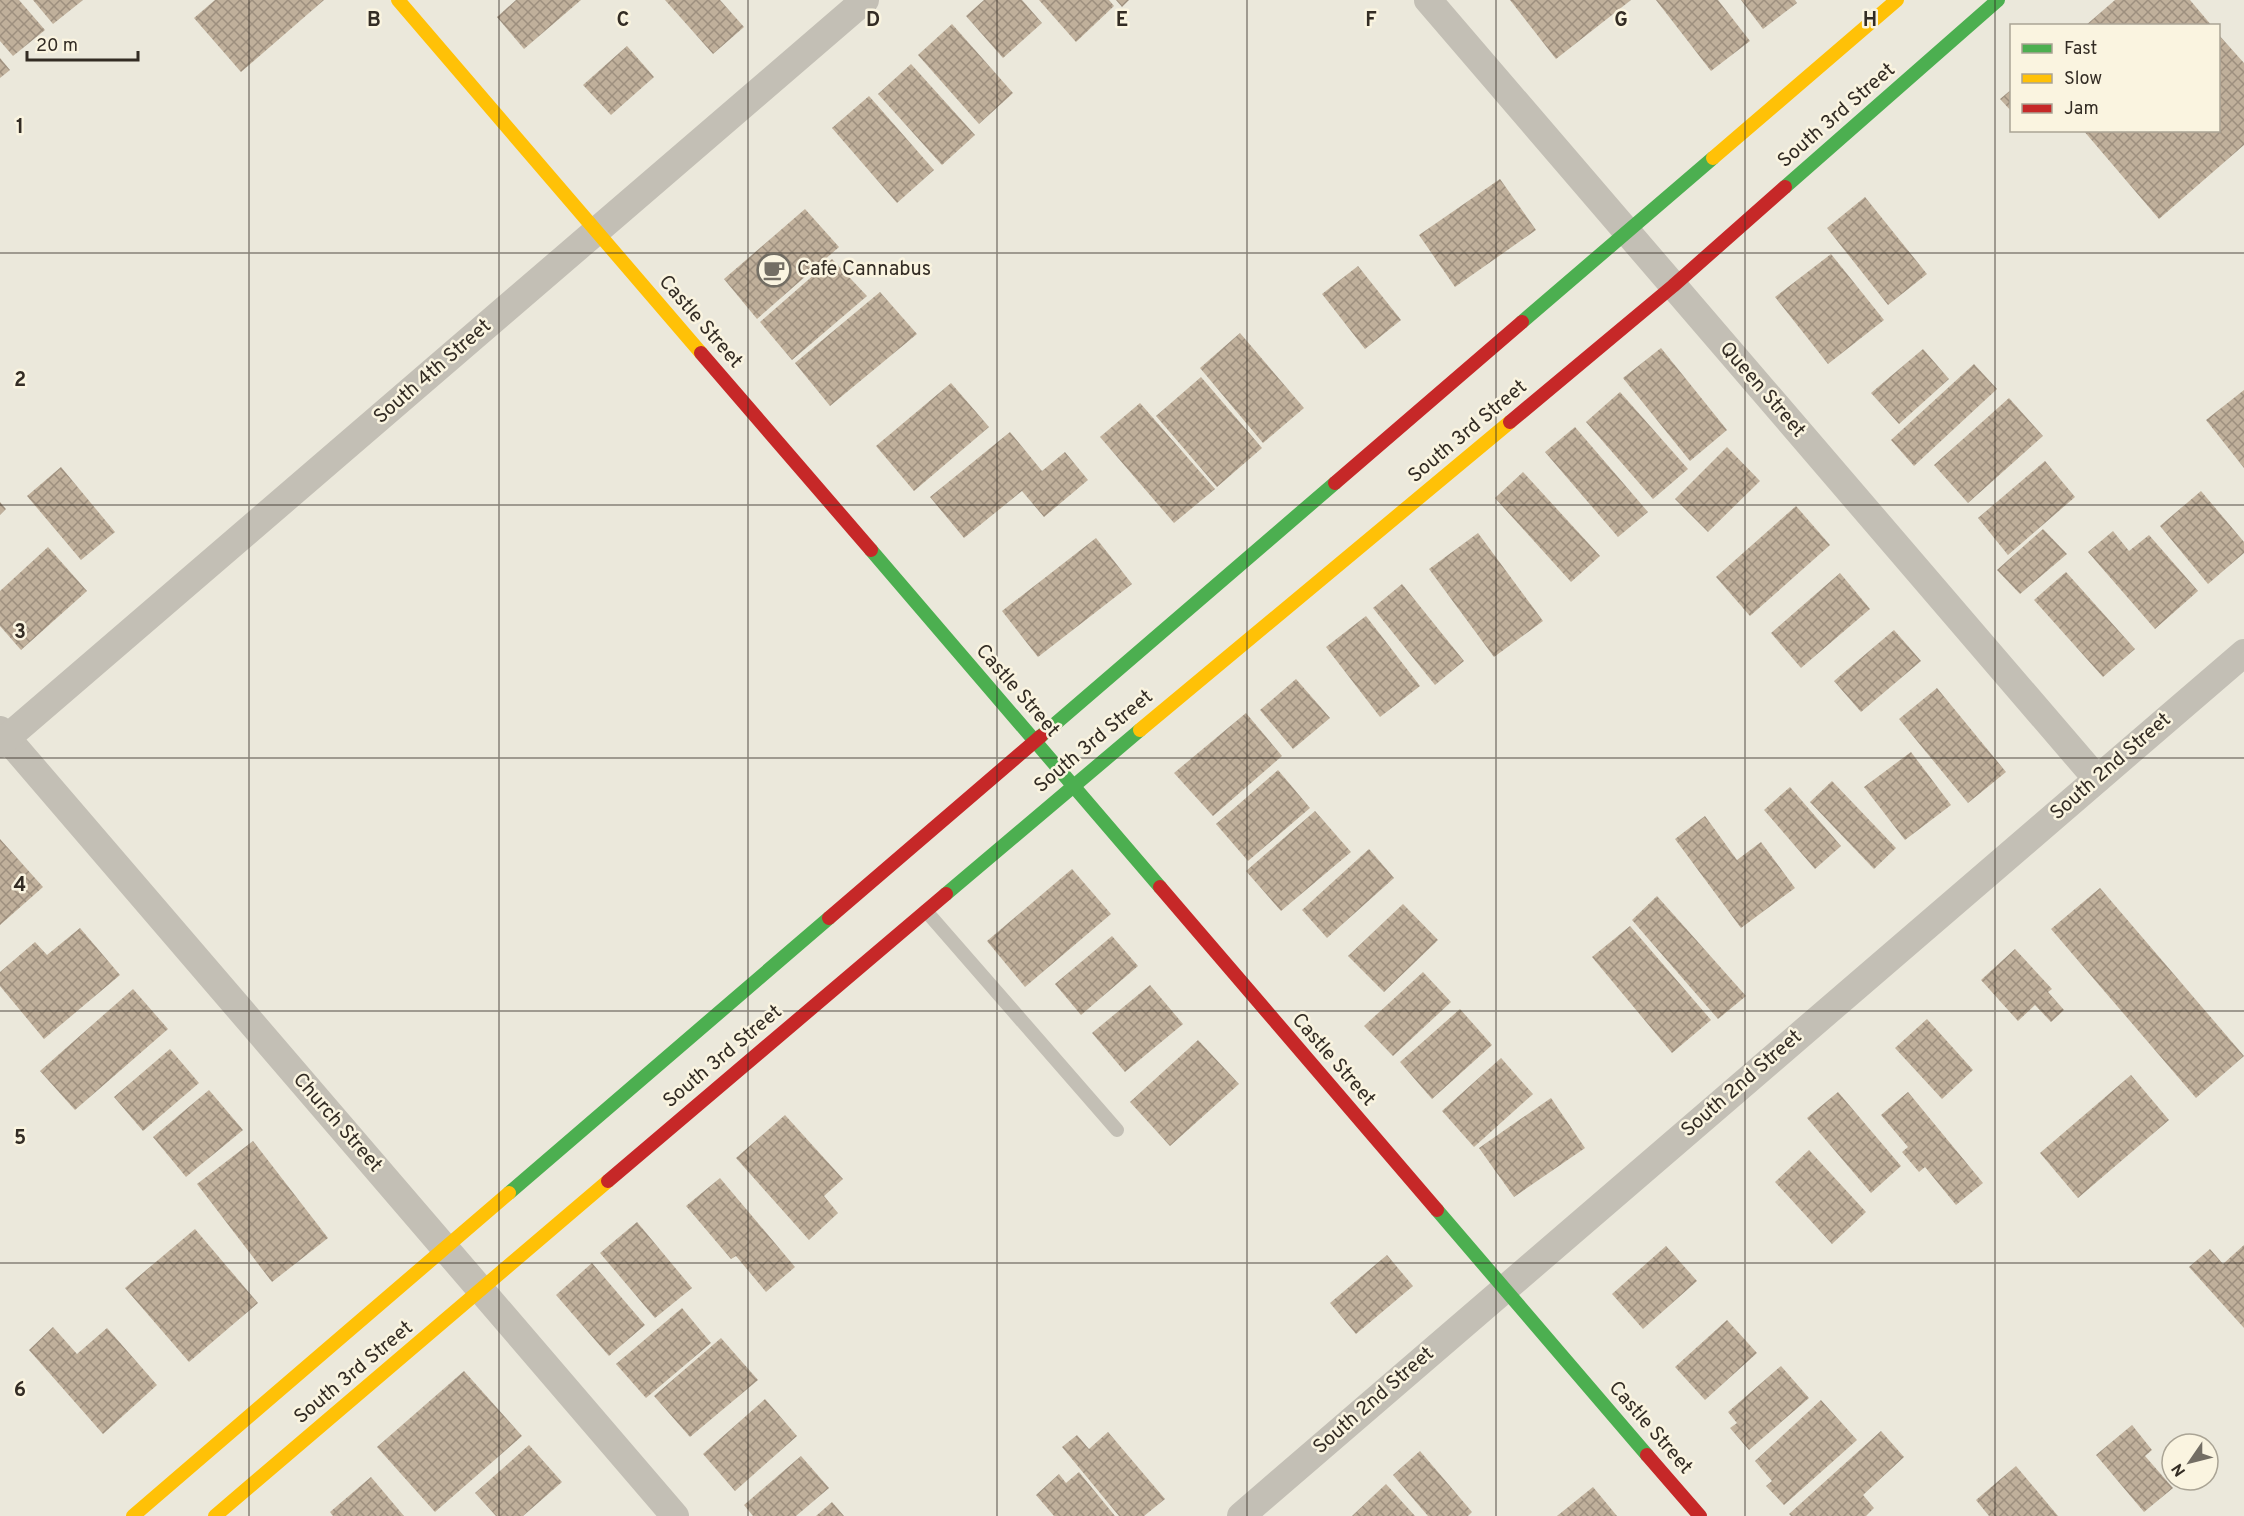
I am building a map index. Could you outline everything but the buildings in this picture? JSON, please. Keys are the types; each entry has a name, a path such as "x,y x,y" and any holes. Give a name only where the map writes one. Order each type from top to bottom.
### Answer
{"main road":[{"name":"Castle Street","path":"398,0 1700,1516"},
{"name":"South 3rd Street","path":"133,1516 1897,0"},
{"name":"South 3rd Street","path":"215,1516 1072,786 1673,286 1998,0"}],"street":[{"name":"South 4th Street","path":"2,738 865,0"},
{"name":"Queen Street","path":"1428,0 2097,779"},
{"name":"South 2nd Street","path":"1241,1516 2244,653"},
{"name":"Church Street","path":"2,738 675,1516"}],"lane":[{"path":"926,911 1117,1130"}],"traffic: fast":[{"path":"1785,187 1998,0"},
{"path":"1522,322 1713,158"},
{"path":"1041,736 1335,483"},
{"path":"871,550 1160,887"},
{"path":"946,894 1140,730"},
{"path":"509,1193 829,918"},
{"path":"1437,1210 1647,1455"}],"traffic: slow":[{"path":"398,0 701,353"},
{"path":"1713,158 1897,0"},
{"path":"1140,730 1510,422"},
{"path":"215,1516 608,1181"},
{"path":"133,1516 509,1193"}],"traffic: jam":[{"path":"1510,422 1673,286 1785,187"},
{"path":"1335,483 1522,322"},
{"path":"701,353 871,550"},
{"path":"829,918 1041,736"},
{"path":"1160,887 1437,1210"},
{"path":"608,1181 946,894"},
{"path":"1647,1455 1700,1516"}],"place":[{"name":"Cafe Cannabus","path":"774,270"}]}
